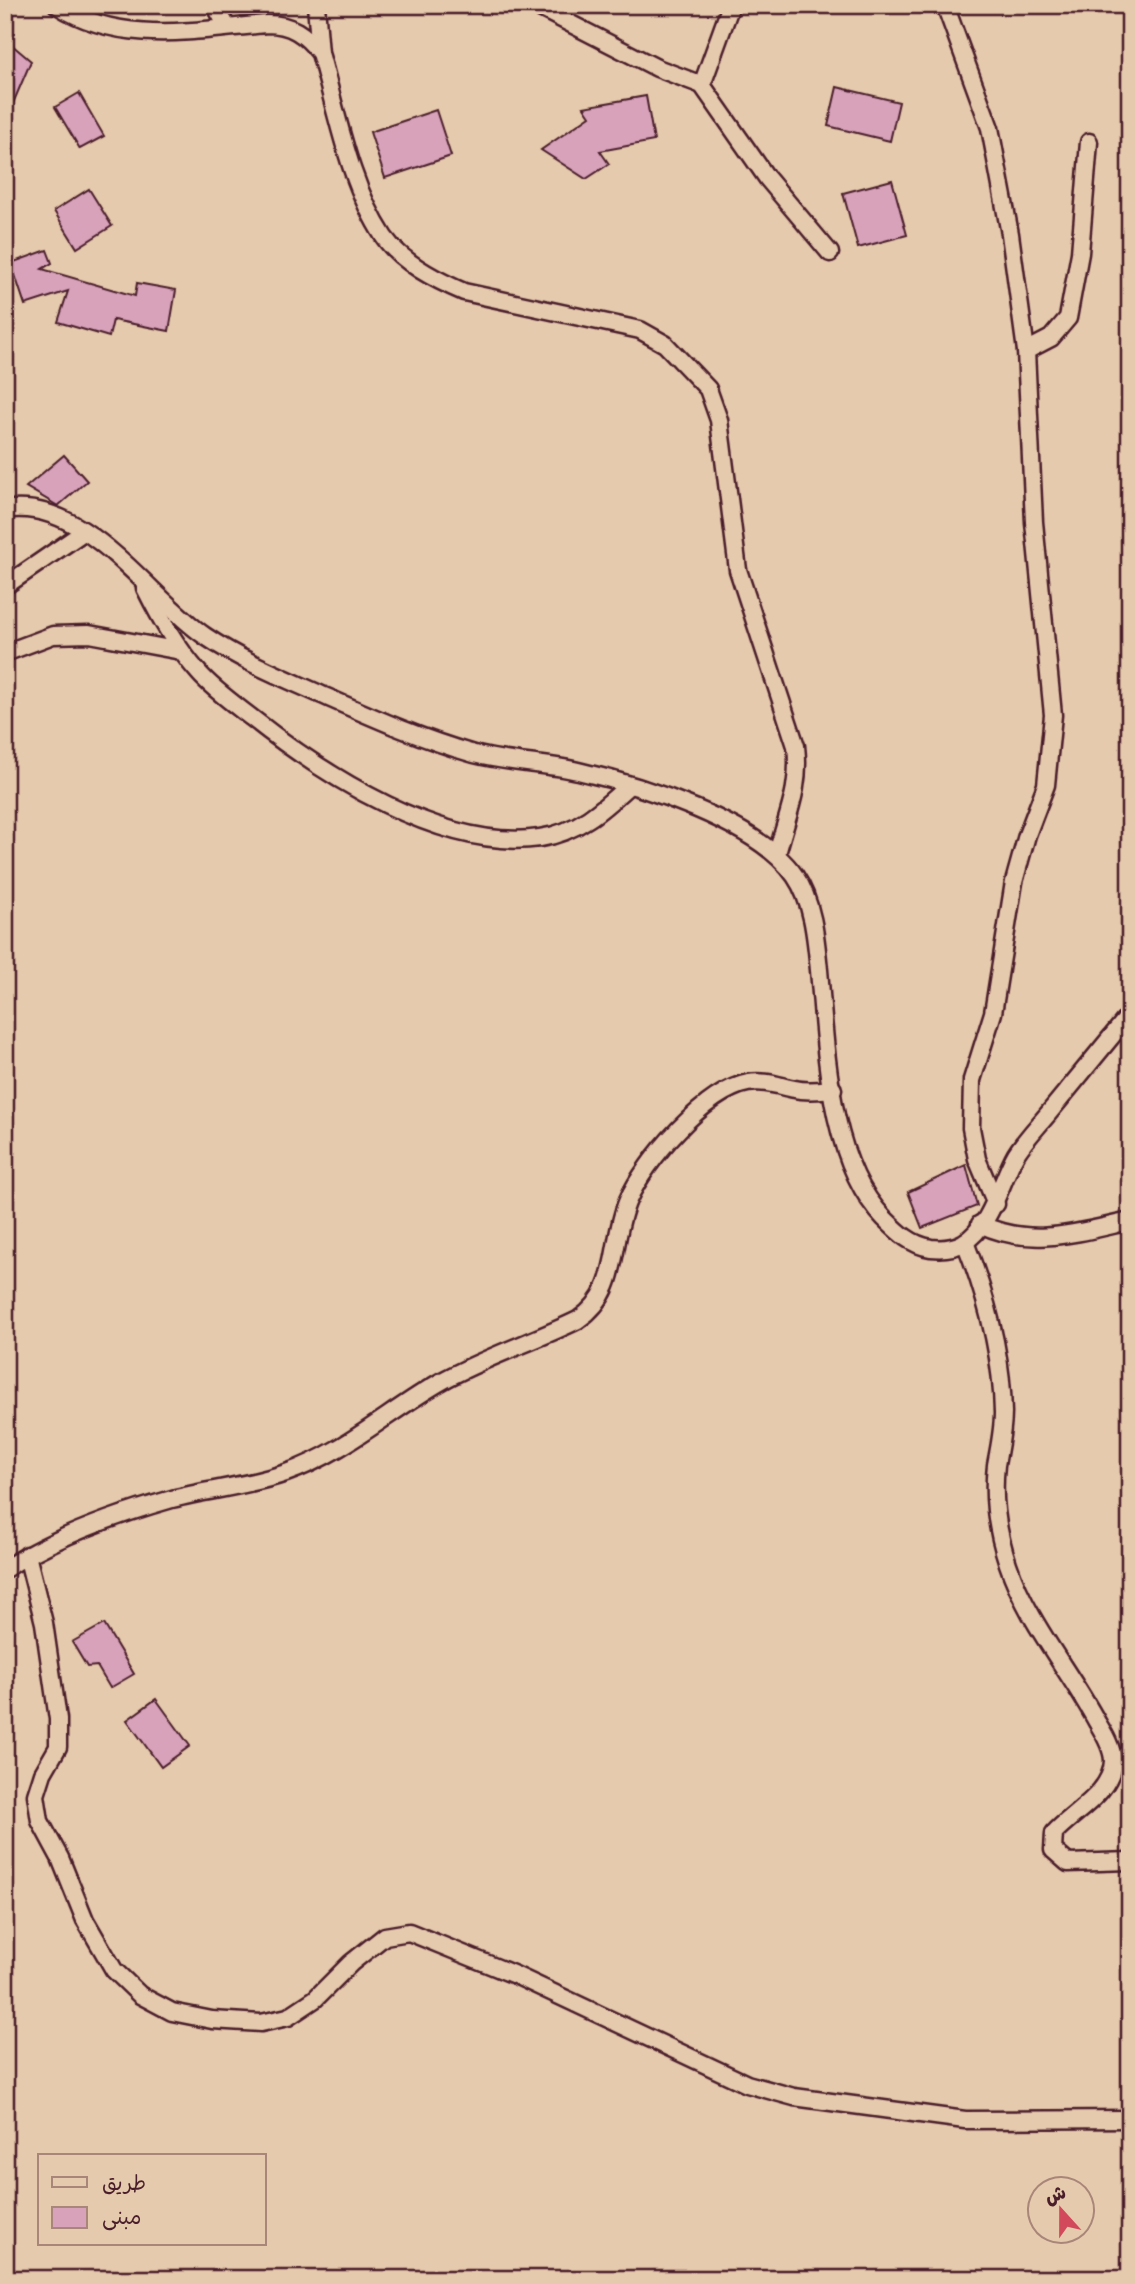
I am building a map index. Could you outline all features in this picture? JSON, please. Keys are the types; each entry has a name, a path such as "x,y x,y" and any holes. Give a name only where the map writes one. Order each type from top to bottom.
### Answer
{"street":[{"path":"57,5 83,20 126,31 155,34 280,24 308,37 320,52"},
{"path":"215,5 227,27"},
{"path":"316,5 320,52 363,190 385,237 400,254 442,283 464,292 640,330 665,344 708,389 719,420 738,570 796,746 799,773 796,791 777,854"},
{"path":"534,5 657,68 702,85 766,178 830,253"},
{"path":"702,85 732,5"},
{"path":"945,5 990,128 1010,234 1026,351 1034,522 1053,715 1046,785 1020,858 993,1013 972,1080 971,1128 977,1159 996,1204"},
{"path":"1026,351 1051,338 1068,318 1080,253 1089,142"},
{"path":"5,510 38,510 63,519 113,552 140,580 202,634 244,661 399,729 478,755 577,770 629,785 710,815 777,854 797,878 809,908 816,941 833,1089 840,1129 852,1165 860,1185 877,1211 911,1242 931,1248 951,1248 965,1242 996,1204 1017,1153 1130,1014"},
{"path":"5,586 82,533"},
{"path":"140,580 181,652 201,676 326,772 374,800 468,833 499,840 539,838 559,834 599,813 629,785"},
{"path":"5,653 53,635 89,634 181,652"},
{"path":"5,1569 27,1555 152,1506 259,1481 312,1462 342,1447 441,1382 578,1320 593,1310 603,1297 627,1202 638,1182 690,1117 708,1100 735,1087 762,1082 797,1090 833,1089"},
{"path":"980,1224 1002,1235 1023,1239 1130,1221"},
{"path":"965,1242 979,1277 990,1321 1003,1412 994,1494 997,1529 1010,1569 1036,1620 1089,1708 1113,1760 1108,1778 1093,1799 1054,1833 1053,1850 1068,1863 1130,1861"},
{"path":"27,1555 44,1623 58,1719 58,1747 43,1773 36,1795 40,1821 60,1858 85,1920 114,1970 141,1995 172,2012 212,2020 261,2023 288,2017 315,1999 385,1936 409,1932 515,1975 747,2084 794,2097 965,2120 1130,2119"}],"building":[{"path":"5,39 31,61 5,122"},
{"path":"837,87 899,102 890,141 828,126"},
{"path":"79,93 104,136 80,149 55,107"},
{"path":"646,96 654,141 600,151 609,164 586,179 541,150 590,116 584,107"},
{"path":"436,110 451,156 385,178 370,132"},
{"path":"892,180 907,235 858,248 843,193"},
{"path":"89,189 112,226 77,248 54,211"},
{"path":"47,250 52,263 42,269 135,296 137,283 176,290 169,331 113,320 109,337 58,322 68,291 25,305 11,263"},
{"path":"64,455 87,481 58,506 26,487"},
{"path":"966,1165 977,1206 922,1228 908,1192"},
{"path":"104,1624 134,1674 110,1688 97,1666 87,1667 72,1642"},
{"path":"156,1699 190,1746 161,1767 127,1720"}]}
